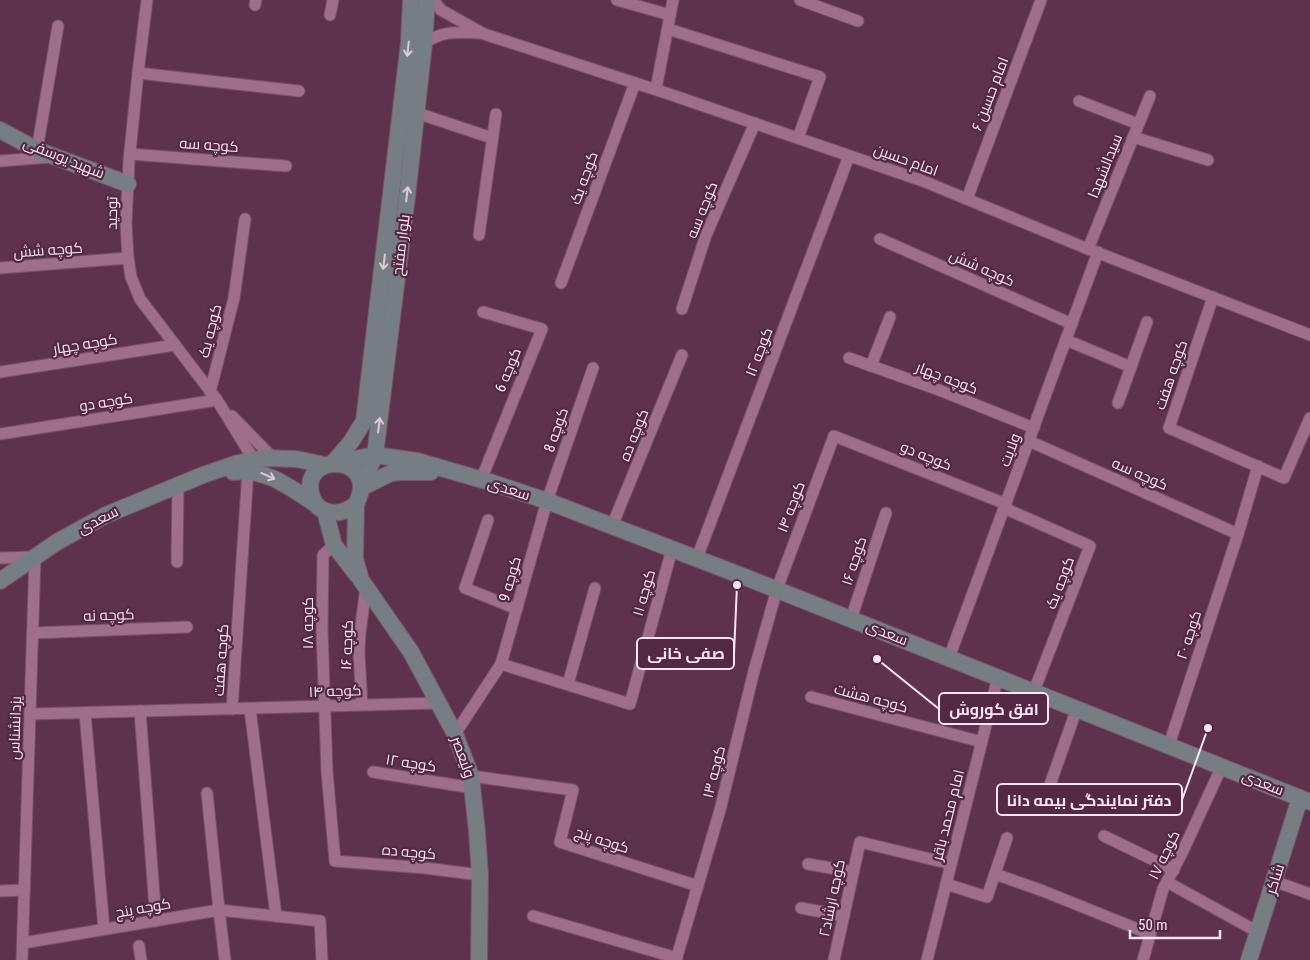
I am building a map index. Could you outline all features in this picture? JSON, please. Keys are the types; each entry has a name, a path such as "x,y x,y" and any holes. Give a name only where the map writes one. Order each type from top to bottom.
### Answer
{"street":[{"name":"توحید","path":"148,0 138,73 128,184 126,223 131,277 140,299 214,396"},
{"path":"330,15 333,0"},
{"name":"بلوار مفتح","path":"329,464 351,442 364,421 409,42 411,0"},
{"name":"بلوار مفتح","path":"361,488 375,456 417,113 427,0"},
{"path":"433,0 440,10 484,34"},
{"path":"616,0 670,15"},
{"path":"656,89 673,0"},
{"path":"800,0 858,21"},
{"name":"امام حسین ۶","path":"967,199 1041,0"},
{"path":"37,150 58,26"},
{"path":"668,29 820,77 798,138"},
{"path":"424,44 431,38 446,33 484,34"},
{"name":"امام حسین","path":"484,34 656,89 923,181 1310,336"},
{"path":"138,73 299,91"},
{"name":"کوچه یک","path":"561,283 635,82"},
{"name":"سیدالشهدا","path":"1093,250 1133,137 1150,96"},
{"path":"1079,101 1138,124"},
{"path":"417,113 492,138"},
{"path":"479,235 496,114"},
{"name":"کوچه سه","path":"682,309 706,235 755,123"},
{"name":"شهید یوسفی","path":"0,130 37,150 128,184"},
{"path":"1133,137 1208,160"},
{"name":"کوچه سه","path":"130,154 286,166"},
{"name":"کوچه ۱۲","path":"697,558 849,156"},
{"path":"0,161 55,157"},
{"name":"کوچه یک","path":"214,396 234,298 245,219"},
{"name":"کوچه شش","path":"880,239 1072,324"},
{"name":"ولایت","path":"949,658 1072,324 1093,250"},
{"name":"کوچه شش","path":"0,268 128,258"},
{"name":"کوچه هفت","path":"1213,297 1169,428 1258,466"},
{"name":"کوچه 6","path":"481,480 542,329 483,312"},
{"path":"871,366 890,317"},
{"path":"1118,402 1147,322"},
{"path":"1066,340 1131,367"},
{"name":"کوچه چهار","path":"0,372 175,345"},
{"name":"کوچه ده","path":"612,526 682,355"},
{"name":"کوچه چهار","path":"849,358 939,390 1034,428"},
{"name":"کوچه 8","path":"547,501 593,368"},
{"path":"214,396 251,466 258,472 272,478 320,507 342,513 350,510 360,496 360,479 356,472 349,466 341,463 329,464 318,470 310,484 311,492 320,507"},
{"path":"214,396 273,458"},
{"name":"کوچه دو","path":"0,434 214,396"},
{"path":"1258,466 1284,478 1310,418"},
{"name":"کوچه دو","path":"834,436 1005,506"},
{"name":"کوچه ۱۴","path":"777,589 834,436"},
{"name":"کوچه سه","path":"1029,441 1238,534"},
{"name":"سعدی","path":"0,581 57,542 106,514 204,475 238,464 251,466 273,458 296,458 329,464 375,456 416,461 547,501 697,558 1305,800"},
{"name":"کوچه هفت","path":"30,714 232,709 251,466"},
{"name":"کوچه ۲۰","path":"1169,745 1238,534 1258,466"},
{"name":"سعدی","path":"361,488 392,473 460,474"},
{"path":"177,562 178,486"},
{"name":"کوچه 9","path":"502,664 547,501"},
{"name":"ولیعصر","path":"356,504 355,558 364,583"},
{"name":"کوچه یک","path":"1005,506 1090,546 1034,691"},
{"name":"ولیعصر","path":"320,507 334,545 364,583 411,652 455,734 472,782 480,875 479,960"},
{"name":"کوچه ۱۶","path":"851,619 886,513"},
{"path":"488,520 465,588 517,609"},
{"name":"کوچه ۱۸","path":"334,545 323,555 322,630 327,772 335,860"},
{"name":"کوچه ۱۱","path":"568,684 630,704 672,549"},
{"path":"0,558 35,557"},
{"name":"یزدانشناس","path":"22,960 35,557"},
{"name":"کوچه ۱۶","path":"362,705 360,643 364,583"},
{"path":"455,734 502,664 568,684 595,588"},
{"name":"کوچه ۱۳","path":"677,959 720,810 754,671 777,589"},
{"name":"کوچه نه","path":"33,633 187,627"},
{"name":"امام محمد باقر","path":"927,960 998,677"},
{"name":"کوچه هشت","path":"811,697 982,742"},
{"name":"کوچه ۱۴","path":"232,709 439,703"},
{"path":"250,708 276,916"},
{"path":"1045,799 1077,708"},
{"path":"140,711 156,921"},
{"path":"84,713 104,930"},
{"name":"کوچه ۱۷","path":"1147,959 1150,934 1163,890 1222,766"},
{"name":"کوچه ۱۲","path":"373,772 472,782"},
{"name":"کوچه پنج","path":"472,782 572,790 560,842 698,886"},
{"path":"207,792 226,960"},
{"name":"شاکر","path":"1249,960 1274,881 1305,800"},
{"path":"1104,836 1174,870"},
{"path":"946,884 987,897 1007,838"},
{"name":"کوچه ارشاد۲","path":"834,960 860,842 951,864"},
{"name":"کوچه ده","path":"335,860 480,875"},
{"path":"808,864 853,872"},
{"path":"994,874 1043,891 1150,934"},
{"path":"1274,881 1310,894"},
{"path":"1167,882 1258,932"},
{"path":"0,891 24,890"},
{"path":"801,908 844,916"},
{"name":"کوچه پنج","path":"23,943 219,910 320,921 322,960"},
{"path":"533,916 677,959"},
{"path":"139,946 141,960"}],"place":[{"name":"صفی خانی","path":"737,585"},
{"name":"افق کوروش","path":"877,659"},
{"name":"دفتر نمایندگی بیمه دانا","path":"1208,728"}]}
